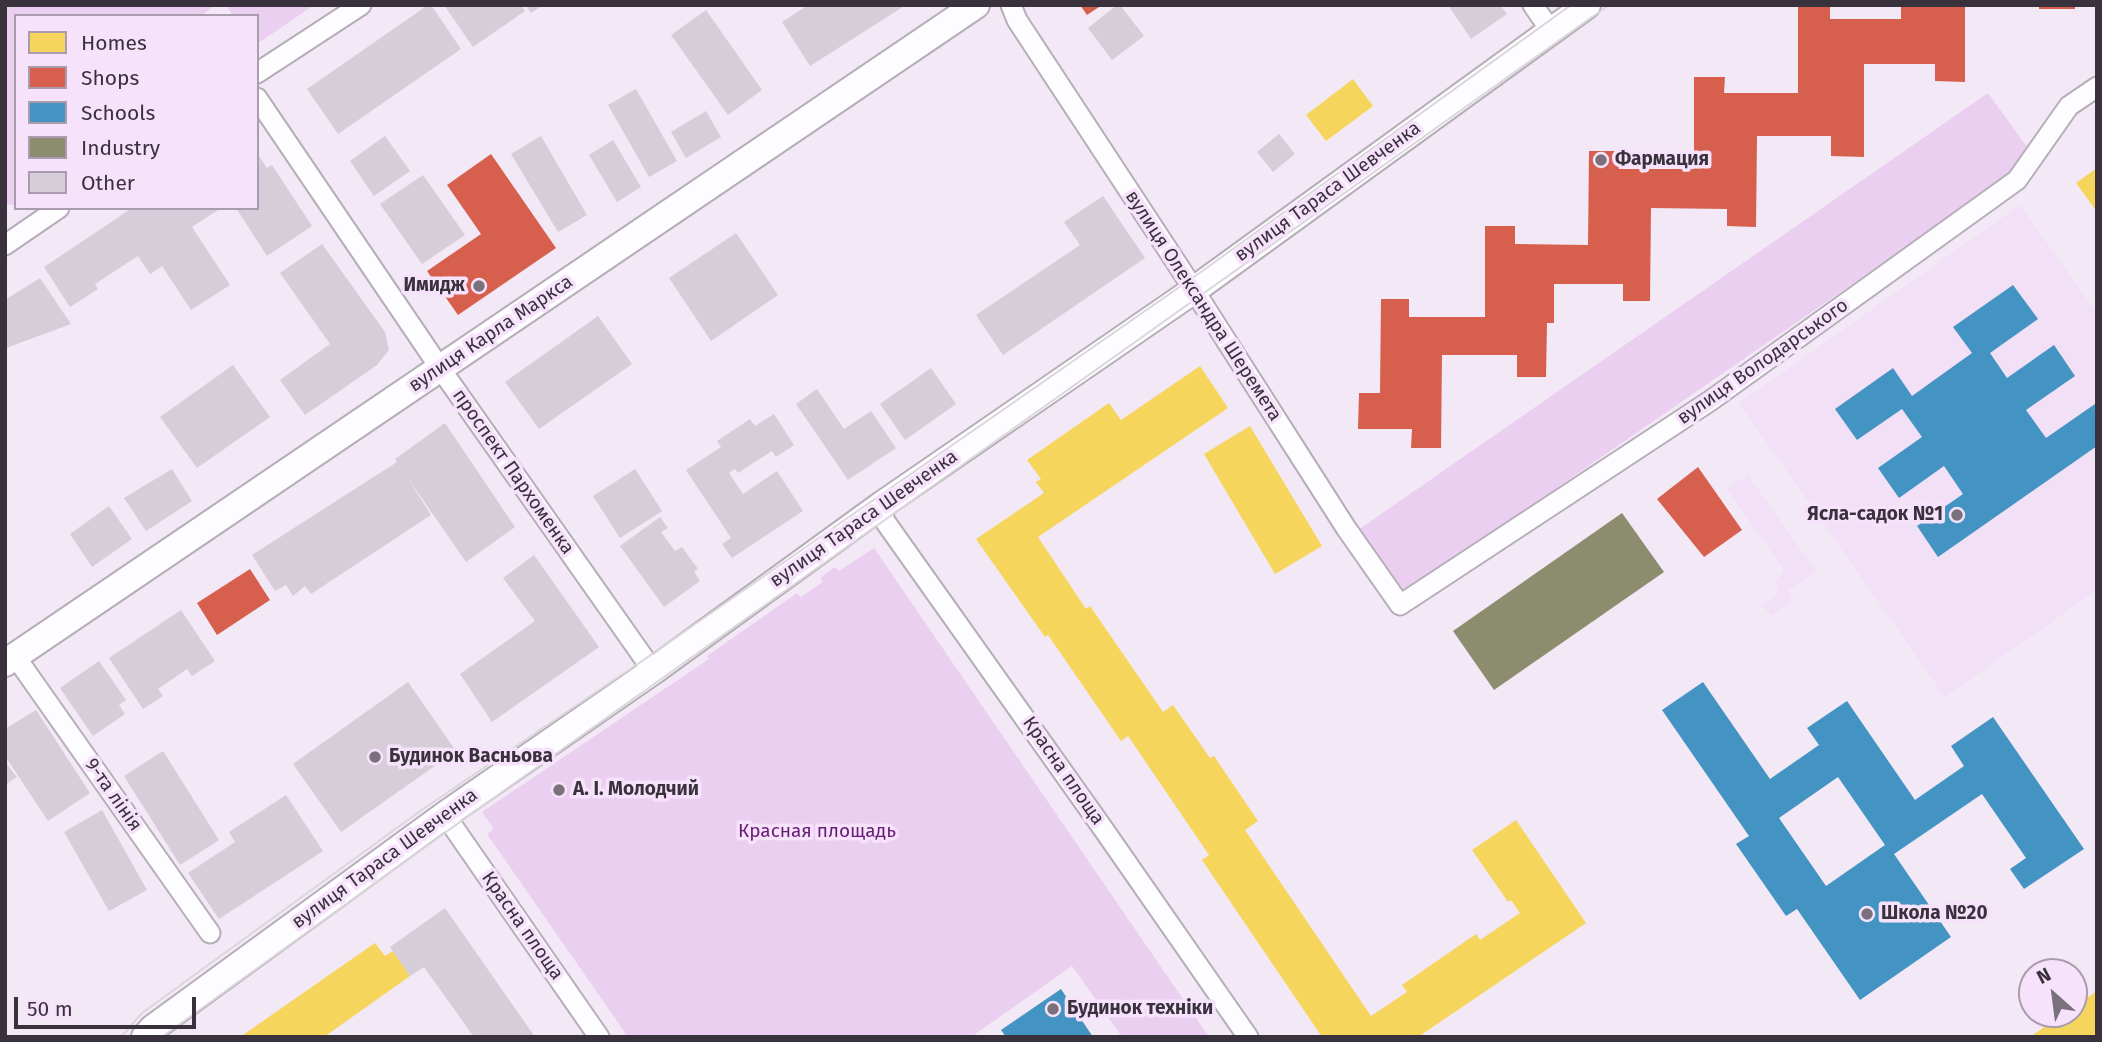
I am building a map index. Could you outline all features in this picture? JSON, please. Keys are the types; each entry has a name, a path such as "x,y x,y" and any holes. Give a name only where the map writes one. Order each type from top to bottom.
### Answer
{"main road":[{"name":"вулиця Карла Маркса","path":"10,660 976,5"},
{"name":"вулиця Тараса Шевченка","path":"145,1037 153,1028 444,815 653,671 883,504 1194,290 1587,5"}],"street":[{"name":"вулиця Олександра Шеремета","path":"1010,5 1017,20 1346,528 1399,605"},
{"path":"1533,5 1551,31"},
{"path":"259,72 355,7"},
{"name":"вулиця Володарського","path":"1399,605 1710,401 2017,180 2068,106 2097,87"},
{"name":"проспект Пархоменка","path":"259,101 440,368 653,671"},
{"path":"5,245 56,210"},
{"name":"Красна площа","path":"883,504 884,520 1248,1037"},
{"name":"9-та лінія","path":"10,660 210,933"},
{"name":"Красна площа","path":"444,815 599,1037"}],"shaded area":[{"name":"Ясла-садок №1","path":"2020,205 2097,313 2097,590 1945,697 1739,403"},
{"path":"1748,475 1816,571 1789,590 1792,602 1771,616 1762,605 1779,593 1775,582 1784,570 1727,489"}],"green space":[{"path":"5,5 216,5 203,14 14,14 14,205 5,204"},
{"path":"226,5 314,5 259,43 259,14 232,14"},
{"path":"1988,93 2035,158 1400,596 1358,530"},
{"name":"Красная площадь","path":"874,548 1209,1037 1122,1037 1072,966 971,1037 628,1037 487,834 494,829 482,812 709,659 707,656 797,593 801,597 823,582 820,578 835,567 839,571"}],"building: Homes":[{"path":"1353,79 1373,106 1326,141 1306,115"},
{"path":"2097,168 2097,212 2076,183"},
{"path":"1200,366 1228,408 1038,537 1086,609 1090,606 1163,712 1173,705 1210,758 1214,756 1258,821 1245,830 1371,1016 1407,992 1402,985 1476,934 1480,940 1520,913 1511,900 1508,902 1472,850 1516,820 1586,923 1418,1037 1322,1037 1202,860 1209,855 1128,736 1121,741 1048,635 1045,637 976,539 1044,493 1036,482 1041,479 1027,460 1109,403 1121,420"},
{"path":"1250,426 1322,546 1275,574 1204,454"},
{"path":"375,943 385,956 393,951 410,976 324,1037 240,1037"},
{"path":"2097,991 2097,1037 2030,1037 2043,1028 2088,1028 2088,997"}],"building: Shops":[{"path":"1080,5 1102,5 1087,15"},
{"path":"1798,5 1830,5 1830,19 1901,19 1901,5 1965,5 1965,82 1935,81 1935,64 1864,64 1864,157 1831,156 1831,136 1757,136 1756,227 1727,226 1727,209 1651,208 1650,301 1623,301 1623,284 1554,284 1554,323 1547,323 1546,377 1517,377 1517,355 1442,355 1441,448 1411,448 1412,429 1358,429 1359,393 1380,393 1381,299 1409,299 1409,317 1485,317 1485,226 1515,226 1515,244 1588,245 1589,151 1619,151 1619,169 1694,169 1694,77 1725,77 1724,93 1798,93"},
{"path":"2039,5 2075,5 2075,9 2039,9"},
{"path":"491,154 556,248 458,315 427,271 481,234 447,185"},
{"path":"1698,467 1742,530 1704,557 1657,499"},
{"path":"250,569 270,600 217,635 197,603"}],"building: Schools":[{"path":"2013,285 2038,319 1990,353 2007,378 2054,345 2075,376 2026,410 2046,438 2095,404 2097,446 1938,557 1917,526 1963,494 1944,466 1899,498 1878,468 1922,437 1902,409 1857,440 1835,409 1893,368 1912,396 1972,353 1953,327"},
{"path":"1703,682 1770,779 1819,745 1807,728 1847,701 1915,800 1964,766 1951,746 1993,717 2084,849 2024,889 2010,869 2026,858 1982,794 1894,854 1951,937 1860,1000 1797,909 1786,916 1736,844 1749,836 1662,710","holes":["1838,777 1885,845 1826,886 1779,818"]},
{"name":"Будинок техніки","path":"1061,989 1093,1037 1006,1037 1001,1030"}],"building: Industry":[{"path":"1622,513 1664,572 1494,690 1453,631"}],"building: Other":[{"path":"431,5 461,49 338,134 307,89"},
{"path":"444,5 521,5 525,11 473,47"},
{"path":"526,5 543,5 531,13"},
{"path":"808,5 906,5 810,66 782,22"},
{"path":"1120,5 1144,36 1112,60 1088,28"},
{"path":"1448,5 1500,5 1507,14 1471,39"},
{"path":"706,10 762,90 728,115 671,35"},
{"path":"636,89 677,161 649,177 608,105"},
{"path":"706,111 721,137 686,158 671,132"},
{"path":"1279,134 1295,154 1273,172 1257,152"},
{"path":"385,136 410,171 374,196 350,161"},
{"path":"541,136 587,215 558,232 511,154"},
{"path":"613,140 641,187 617,202 589,155"},
{"path":"259,156 267,168 272,165 312,226 267,256 237,210 259,210"},
{"path":"423,175 465,235 422,264 380,204"},
{"path":"1103,196 1145,258 1003,355 976,315 1080,245 1064,222"},
{"path":"129,210 218,210 192,227 230,285 191,310 162,266 150,274 138,256 95,284 98,289 70,307 44,267"},
{"path":"736,233 778,295 711,341 669,278"},
{"path":"322,244 385,332 389,350 377,365 305,415 280,380 330,344 280,273"},
{"path":"40,278 71,324 6,348 5,300"},
{"path":"598,316 632,364 539,429 505,382"},
{"path":"233,365 270,417 197,468 160,417"},
{"path":"931,368 956,404 905,440 880,404"},
{"path":"817,389 844,429 871,411 896,448 848,480 796,404"},
{"path":"774,414 794,445 776,457 772,451 738,473 735,469 729,473 743,494 777,471 803,511 732,558 722,544 731,538 686,470 721,447 717,441 750,419 755,426"},
{"path":"445,423 515,527 466,562 407,477 431,515 311,594 305,586 293,596 286,585 275,591 252,555 397,462 395,459"},
{"path":"172,469 192,501 146,531 124,498"},
{"path":"635,469 662,511 620,538 593,496"},
{"path":"109,506 132,539 92,567 70,534"},
{"path":"660,517 668,528 661,532 675,551 682,547 698,569 694,572 700,581 664,607 620,546"},
{"path":"534,555 599,647 492,722 460,674 535,621 503,578"},
{"path":"181,610 215,661 192,676 187,669 158,689 163,696 143,709 109,658"},
{"path":"99,661 126,700 119,705 125,714 93,736 60,688"},
{"name":"Будинок Васньова","path":"408,682 456,751 341,832 293,764"},
{"path":"36,710 90,793 48,821 5,756 5,729"},
{"path":"163,751 219,840 180,865 124,776"},
{"path":"5,762 17,777 5,785"},
{"path":"286,795 323,851 219,919 188,873 235,842 229,832"},
{"path":"102,810 147,890 109,911 64,832"},
{"path":"445,908 535,1037 474,1037 424,967 410,976 390,947"}],"tram line":[{"path":"121,1037 142,1013 423,809 645,659 1201,272 1571,5"},
{"path":"162,1037 1609,5"}],"place":[{"name":"Фармация","path":"1601,160"},
{"name":"Имидж","path":"479,286"},
{"name":"Ясла-садок №1","path":"1957,515"},
{"name":"Будинок Васньова","path":"375,757"},
{"name":"А. І. Молодчий","path":"559,790"},
{"name":"Школа №20","path":"1867,914"},
{"name":"Будинок техніки","path":"1053,1009"}]}
